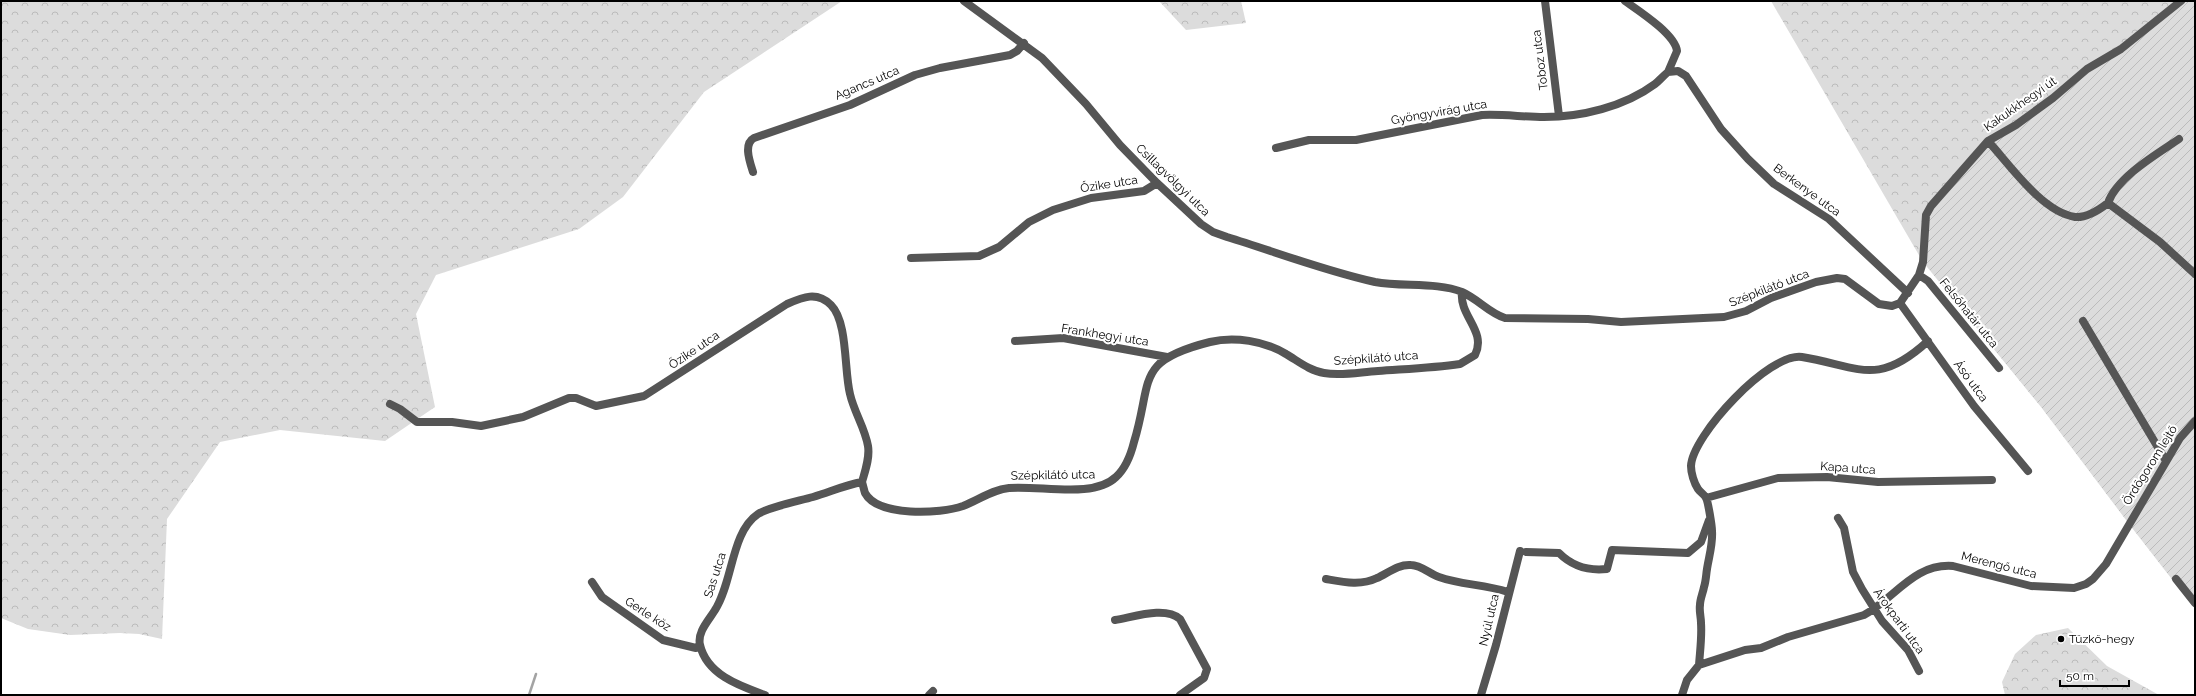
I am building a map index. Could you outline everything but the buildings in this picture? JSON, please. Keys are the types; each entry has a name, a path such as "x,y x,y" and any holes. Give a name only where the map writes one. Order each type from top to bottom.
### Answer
{"street":[{"name":"Csillagvölgyi utca","path":"964,1 988,20 1024,43 1057,72 1120,145 1157,183 1201,224 1213,232 1356,277 1398,285 1446,287 1462,292"},
{"name":"Toboz utca","path":"1545,1 1558,116"},
{"path":"1625,1 1648,18 1676,44 1676,53 1668,72"},
{"name":"Kakukkhegyi út","path":"1919,275 1923,262 1926,215 1988,141 2016,125 2090,67 2120,49 2182,1"},
{"name":"Agancs utca","path":"753,172 749,145 754,138 850,105 915,75 940,68 1010,55 1017,51 1024,43"},
{"name":"Berkenye utca","path":"1668,72 1678,71 1686,76 1721,129 1774,184 1829,219 1908,293"},
{"name":"Gyöngyvirág utca","path":"1276,148 1309,140 1356,140 1482,115 1558,116 1589,112 1637,95 1655,84 1668,72"},
{"path":"1988,141 2044,203 2060,212 2075,217 2085,216 2098,211 2108,203 2112,193 2132,174 2154,156 2179,139"},
{"name":"Őzike utca","path":"911,258 979,256 999,248 1029,222 1054,210 1091,198 1144,191 1157,183"},
{"path":"2108,203 2160,242 2195,274"},
{"path":"1900,303 1919,275"},
{"name":"Felsőhatár utca","path":"1919,275 1928,281 1999,368"},
{"name":"Szépkilátó utca","path":"1462,292 1478,300 1498,316 1506,318 1588,319 1621,322 1709,319 1735,315 1772,298 1816,282 1837,278 1845,279 1873,300 1885,306 1892,306 1900,303"},
{"name":"Szépkilátó utca","path":"862,482 865,493 875,502 891,510 906,511 952,509 964,506 988,492 1009,488 1098,488 1118,475 1128,460 1137,433 1146,385 1155,369 1167,357 1213,342 1238,340 1270,346 1310,368 1337,375 1460,364 1475,355 1479,343 1478,335 1463,308 1462,292"},
{"name":"Őzike utca","path":"390,404 400,408 417,422 452,422 481,426 523,417 569,398 576,398 596,406 644,396 787,304 807,296 816,296 834,308 840,326 850,395 868,447 868,458 862,482"},
{"name":"Ásó utca","path":"1900,303 1974,406 2028,471"},
{"path":"2083,321 2166,462"},
{"name":"Frankhegyi utca","path":"1015,341 1063,338 1167,357"},
{"path":"1682,695 1687,680 1699,665 1702,641 1700,605 1712,548 1712,530 1706,498 1698,489 1693,478 1691,467 1693,456 1721,413 1738,394 1772,365 1795,356 1854,370 1874,370 1891,366 1919,349 1928,341"},
{"name":"Ördögorom lejtő","path":"2129,524 2183,434 2195,421"},
{"name":"Kapa utca","path":"1706,498 1778,478 1827,477 1878,482 1992,480"},
{"name":"Sas utca","path":"700,645 700,634 705,623 715,610 726,586 738,539 748,524 758,514 845,485 862,482"},
{"name":"Árokparti utca","path":"1838,518 1844,528 1853,572 1873,610 1908,650 1919,671"},
{"name":"Nyúl utca","path":"1481,695 1496,645 1508,592 1523,552 1560,553 1568,561 1593,570 1606,569 1612,550 1688,553 1701,542 1710,519"},
{"name":"Merengő utca","path":"1699,665 1745,650 1761,648 1788,637 1864,615 1873,610 1902,584 1929,568 1942,565 1968,569 2031,586 2081,586 2098,574 2129,524"},
{"path":"1326,579 1345,583 1368,581 1396,568 1412,565 1440,578 1465,583 1487,585 1508,592"},
{"path":"2176,579 2195,603"},
{"name":"Gerle köz","path":"592,582 602,597 663,640 696,648 700,645"},
{"path":"1115,620 1159,612 1176,616 1180,619 1207,669 1204,678 1180,695"},
{"path":"700,645 712,665 726,679 765,695"}],"green space":[{"path":"1,1 842,1 704,92 623,197 579,229 436,275 416,314 435,407 385,441 280,430 220,442 167,519 162,639 139,634 120,633 70,635 28,629 1,618"},
{"path":"1159,1 1241,1 1246,23 1186,30"},
{"path":"1771,1 2181,1 1923,262"},
{"path":"2181,1 2195,1 2195,609 2041,407 1923,262 1926,215 1973,156"},
{"path":"2068,628 2107,666 2159,695 2005,695 2002,682 2015,654 2036,635"}],"waterway":[{"path":"529,695 536,674"}],"place":[{"name":"Tűzkő-hegy","path":"2061,639"}]}
